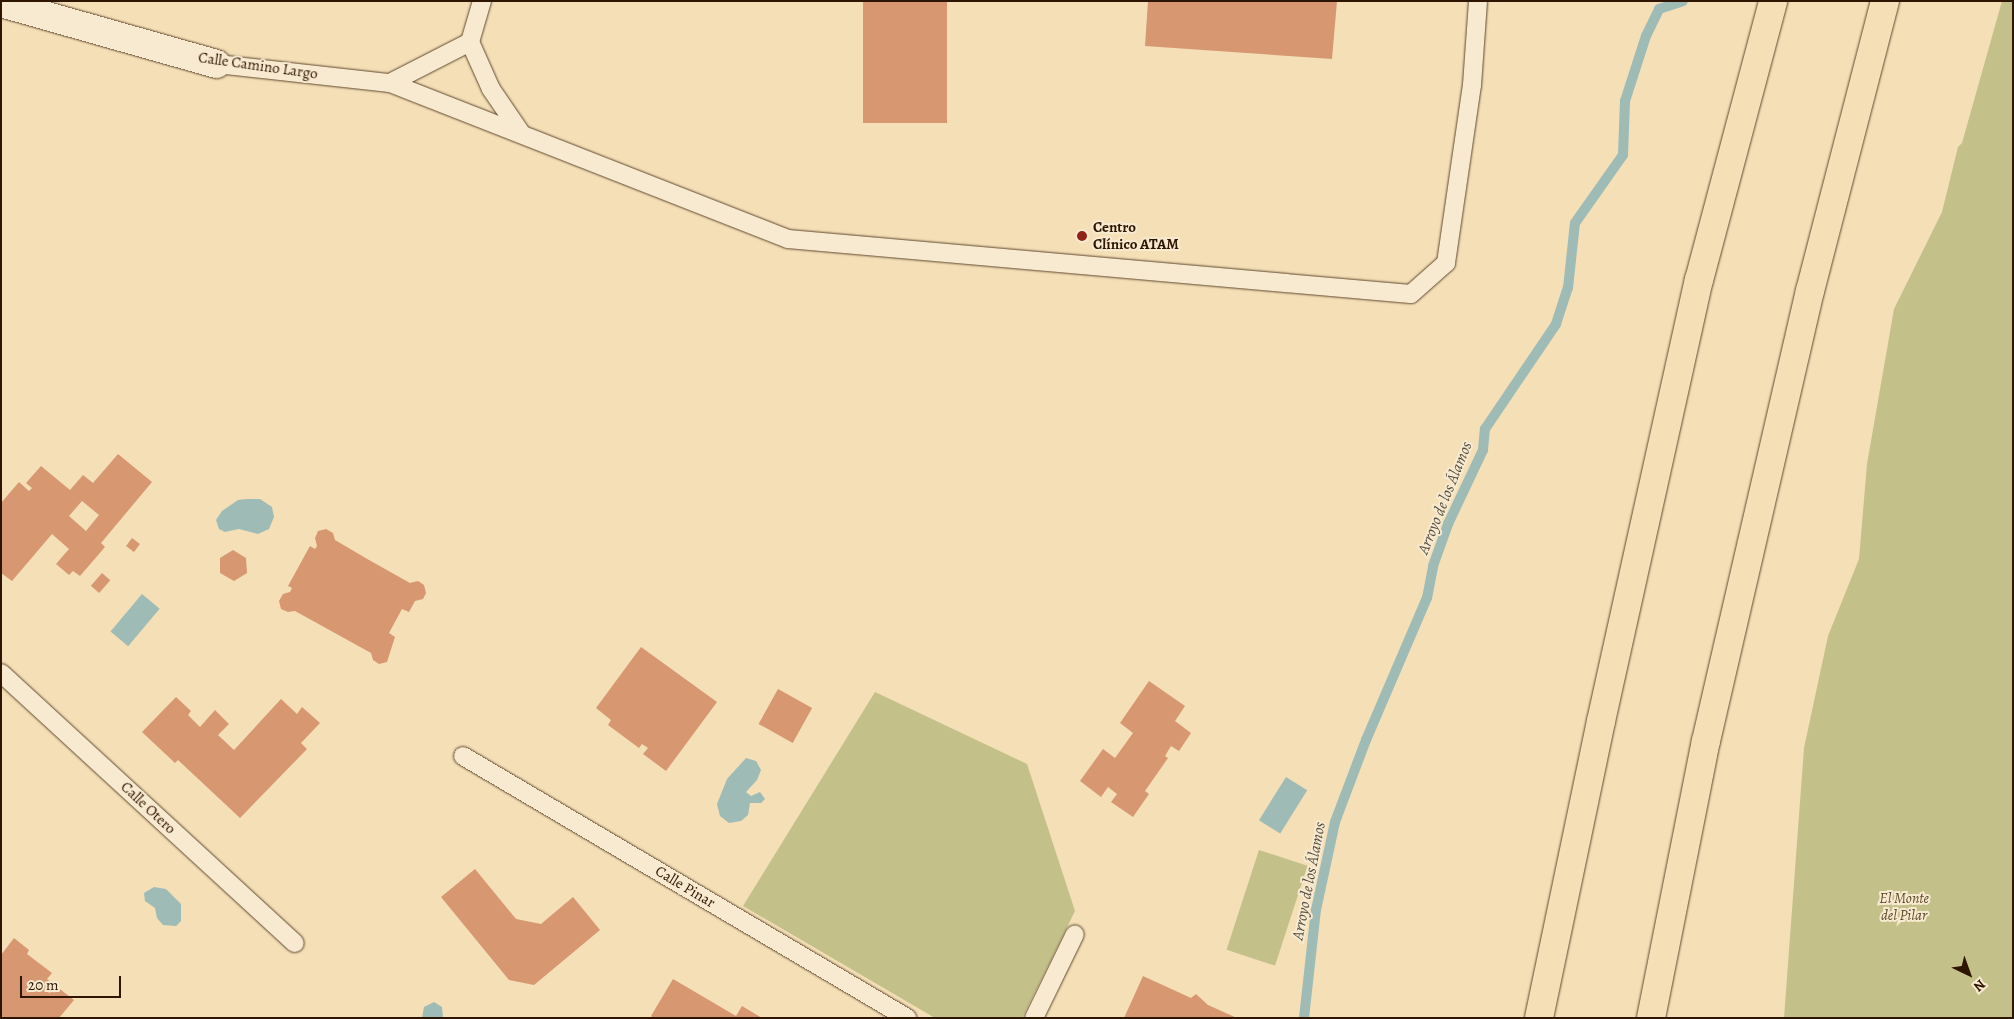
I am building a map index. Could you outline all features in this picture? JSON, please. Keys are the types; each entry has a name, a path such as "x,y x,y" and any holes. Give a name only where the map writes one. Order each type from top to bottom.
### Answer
{"highway":[{"path":"1539,1018 1600,721 1699,280 1773,1"},
{"path":"1651,1018 1706,741 1810,291 1885,1"}],"street":[{"name":"Calle Camino Largo","path":"1,2 217,64"}],"lane":[{"path":"482,1 470,42 491,89 520,133"},
{"name":"Calle Camino Largo","path":"217,64 390,83 788,239 1411,294 1446,263 1472,85 1478,1"},
{"path":"390,83 470,42"},
{"name":"Calle Otero","path":"1,673 295,943"},
{"name":"Calle Pinar","path":"463,756 907,1018"},
{"path":"1034,1018 1075,934"}],"green space":[{"name":"El Monte del Pilar","path":"2002,1 2013,1 2013,1018 1784,1018 1804,748 1828,636 1859,559 1867,464 1894,309 1942,212 1958,147 1962,143"},
{"path":"875,692 1027,764 1075,911 1022,1018 935,1018 743,906"},
{"path":"1259,850 1308,866 1275,966 1227,950"}],"water":[{"path":"260,499 272,507 274,517 269,529 258,534 239,529 225,532 219,529 216,520 222,511 238,500"},
{"path":"142,594 160,609 128,646 111,632"},
{"path":"746,758 756,761 761,770 757,780 746,792 751,796 760,792 765,799 761,803 750,803 748,815 741,821 729,823 720,816 717,804 727,779"},
{"path":"1286,777 1307,790 1280,833 1259,820"},
{"path":"154,887 166,889 181,904 181,921 176,926 163,925 157,918 155,908 145,901 144,893"},
{"path":"434,1002 442,1007 443,1018 422,1018 424,1007"}],"building":[{"path":"863,1 947,1 947,123 863,123"},
{"path":"1148,1 1337,1 1332,59 1145,46"},
{"path":"118,454 152,482 101,543 105,547 80,576 73,571 69,575 56,564 69,549 52,534 12,581 1,573 1,503 19,482 29,491 32,488 26,483 41,466 70,490 83,475 93,483","holes":["82,501 99,515 86,531 69,516"]},
{"path":"326,529 333,533 335,540 369,560 410,583 418,581 424,585 426,593 423,599 415,601 409,612 402,609 389,633 395,637 387,662 379,664 373,660 371,653 295,611 288,612 281,609 279,601 283,594 290,592 292,588 288,586 310,546 315,549 317,546 315,538 318,531"},
{"path":"132,538 140,544 134,552 126,546"},
{"path":"233,550 246,558 247,573 234,581 220,573 220,558"},
{"path":"102,573 110,580 99,593 91,586"},
{"path":"641,647 717,702 666,771 643,754 648,748 642,744 639,748 608,725 611,720 596,708"},
{"path":"1149,681 1185,706 1175,721 1191,733 1179,751 1171,746 1165,756 1168,758 1145,791 1149,794 1133,817 1111,802 1117,794 1108,787 1101,797 1080,781 1103,749 1115,758 1133,733 1120,723"},
{"path":"778,689 812,708 793,743 759,724"},
{"path":"176,697 191,711 188,715 200,727 215,710 229,724 218,735 234,750 281,699 297,714 302,707 320,723 301,743 307,749 240,818 178,760 175,763 142,732"},
{"path":"475,869 516,919 541,924 573,897 600,930 534,985 509,980 441,897"},
{"path":"14,938 29,950 27,954 52,973 47,979 74,1000 59,1018 1,1018 1,955"},
{"path":"1143,976 1191,998 1196,994 1208,1005 1237,1018 1124,1018"},
{"path":"673,979 736,1016 742,1006 762,1018 653,1018 651,1016"}],"waterway":[{"name":"Arroyo de los Álamos","path":"1304,1018 1316,910 1335,822 1366,740 1427,598 1433,566 1448,524 1483,450 1485,429 1556,324 1568,288 1575,223 1623,155 1625,101 1646,36 1659,9 1683,1"}],"place":[{"name":"Centro Clínico ATAM","path":"1082,236"}]}
